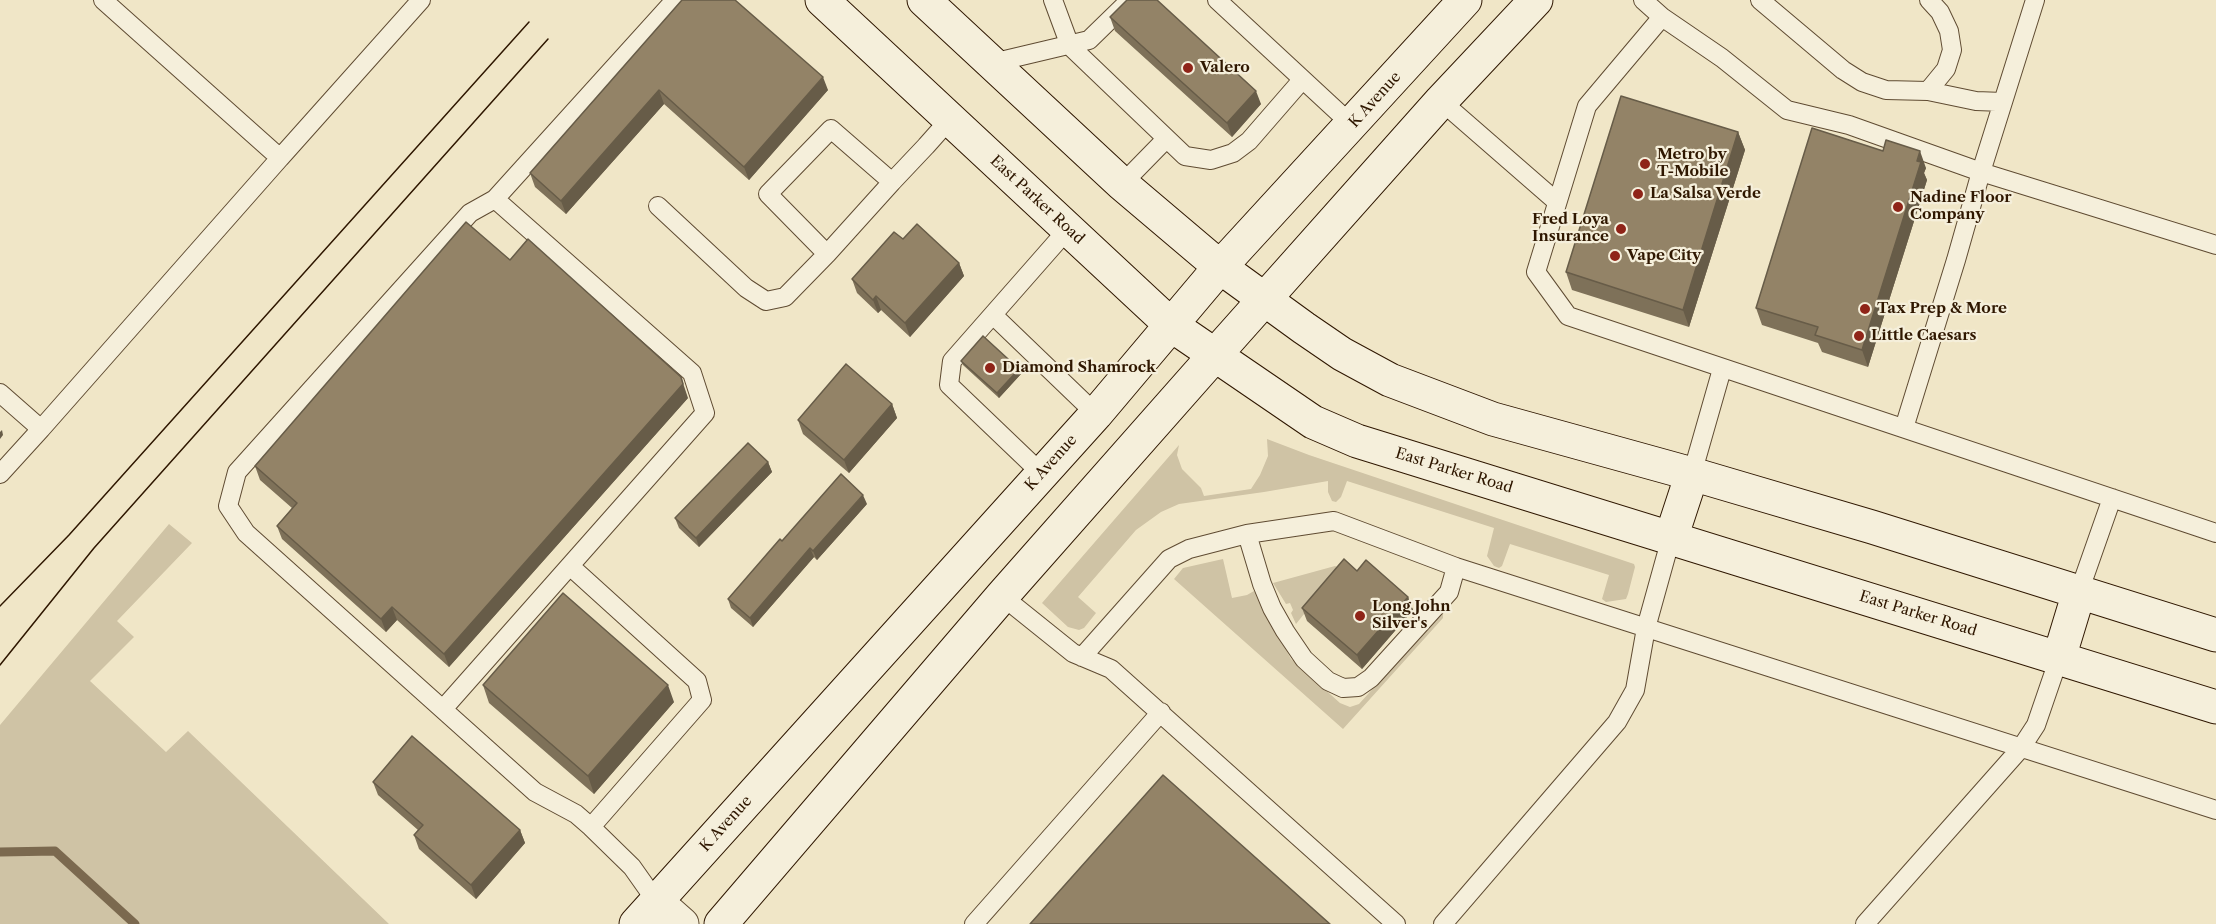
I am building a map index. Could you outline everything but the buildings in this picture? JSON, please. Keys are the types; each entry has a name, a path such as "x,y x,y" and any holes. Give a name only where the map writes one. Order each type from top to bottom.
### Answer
{"main road":[{"name":"East Parker Road","path":"822,0 1171,325 1313,422 1357,441 2216,707"},
{"path":"924,0 1122,184 1220,267 1342,354 1390,380 1493,419 1872,527 2216,635"},
{"name":"K Avenue","path":"646,912 1096,414 1220,267 1465,0"},
{"path":"722,924 1002,596 1441,101 1536,0"},
{"path":"1671,537 1692,474"},
{"path":"2059,658 2079,592"},
{"path":"646,912 682,924"}],"lane":[{"path":"103,0 280,158"},
{"path":"0,474 421,0"},
{"path":"646,912 632,867 591,827 576,814 535,792 246,533 228,506 237,472 470,213 495,199 675,0"},
{"path":"1053,0 1070,46 1185,156 1211,160 1233,153 1250,141 1302,80"},
{"path":"992,63 1089,40 1130,0"},
{"path":"1217,0 1352,125"},
{"path":"1644,0 1662,17 1722,58 1787,110 1849,125 1981,172 2216,245"},
{"path":"1760,0 1843,70 1862,82 1886,90 1928,91 1976,101 2003,102"},
{"path":"1928,91 1946,69 1952,50 1948,31 1940,12 1929,0"},
{"path":"1904,428 2035,0"},
{"path":"1662,17 1587,106 1536,272 1568,316 2216,533"},
{"path":"1441,101 1557,202"},
{"path":"658,206 746,288 766,301 785,297 950,119"},
{"path":"827,254 768,195 831,129 892,182"},
{"path":"1122,184 1166,138"},
{"path":"443,709 705,413 692,373 495,199"},
{"path":"1041,473 949,385 952,361 1068,229"},
{"path":"993,315 1096,414"},
{"path":"1692,474 1722,369"},
{"path":"0,393 41,429"},
{"path":"2079,592 2112,498"},
{"path":"1082,657 1169,559 1189,549 1247,534 1334,521 1456,567 2216,810"},
{"path":"1247,534 1262,584 1285,631 1304,658 1328,681 1343,688 1358,687 1371,678 1449,592 1456,567"},
{"path":"1443,924 1617,722 1635,690 1646,628 1671,537"},
{"path":"570,566 697,681 702,700 591,827"},
{"path":"1002,596 1073,653 1111,669 1396,924"},
{"path":"1865,924 2021,748 2036,725 2059,658"},
{"path":"974,924 1161,712"}],"shaded area":[{"path":"1267,439 1634,564 1626,599 1606,602 1602,599 1609,575 1510,544 1502,566 1499,568 1494,566 1487,556 1494,528 1347,481 1341,497 1336,502 1332,501 1328,492 1328,481 1179,504 1161,512 1136,530 1078,597 1096,613 1084,628 1079,630 1068,627 1042,603 1179,445 1177,455 1182,469 1201,488 1204,496 1251,489 1268,456"},
{"path":"169,524 192,543 117,621 134,637 90,681 166,752 188,731 389,924 0,924 0,725"},
{"path":"1223,559 1232,598 1254,591 1291,659 1340,703 1350,707 1359,704 1443,611 1443,618 1343,729 1174,579 1183,568"},
{"path":"1335,566 1348,571 1312,604 1296,624 1290,603 1286,604 1273,583"}],"waterway":[{"path":"0,852 55,851 135,924"}],"tram line":[{"path":"0,606 69,535 529,22"},
{"path":"0,665 94,548 548,39"}],"place":[{"name":"Valero","path":"1188,68"},
{"name":"Metro by T-Mobile","path":"1645,164"},
{"name":"La Salsa Verde","path":"1638,194"},
{"name":"Nadine Floor Company","path":"1898,207"},
{"name":"Fred Loya Insurance","path":"1621,229"},
{"name":"Vape City","path":"1615,256"},
{"name":"Tax Prep & More","path":"1865,309"},
{"name":"Little Caesars","path":"1859,336"},
{"name":"Diamond Shamrock","path":"990,368"},
{"name":"Long John Silver's","path":"1360,616"}]}
